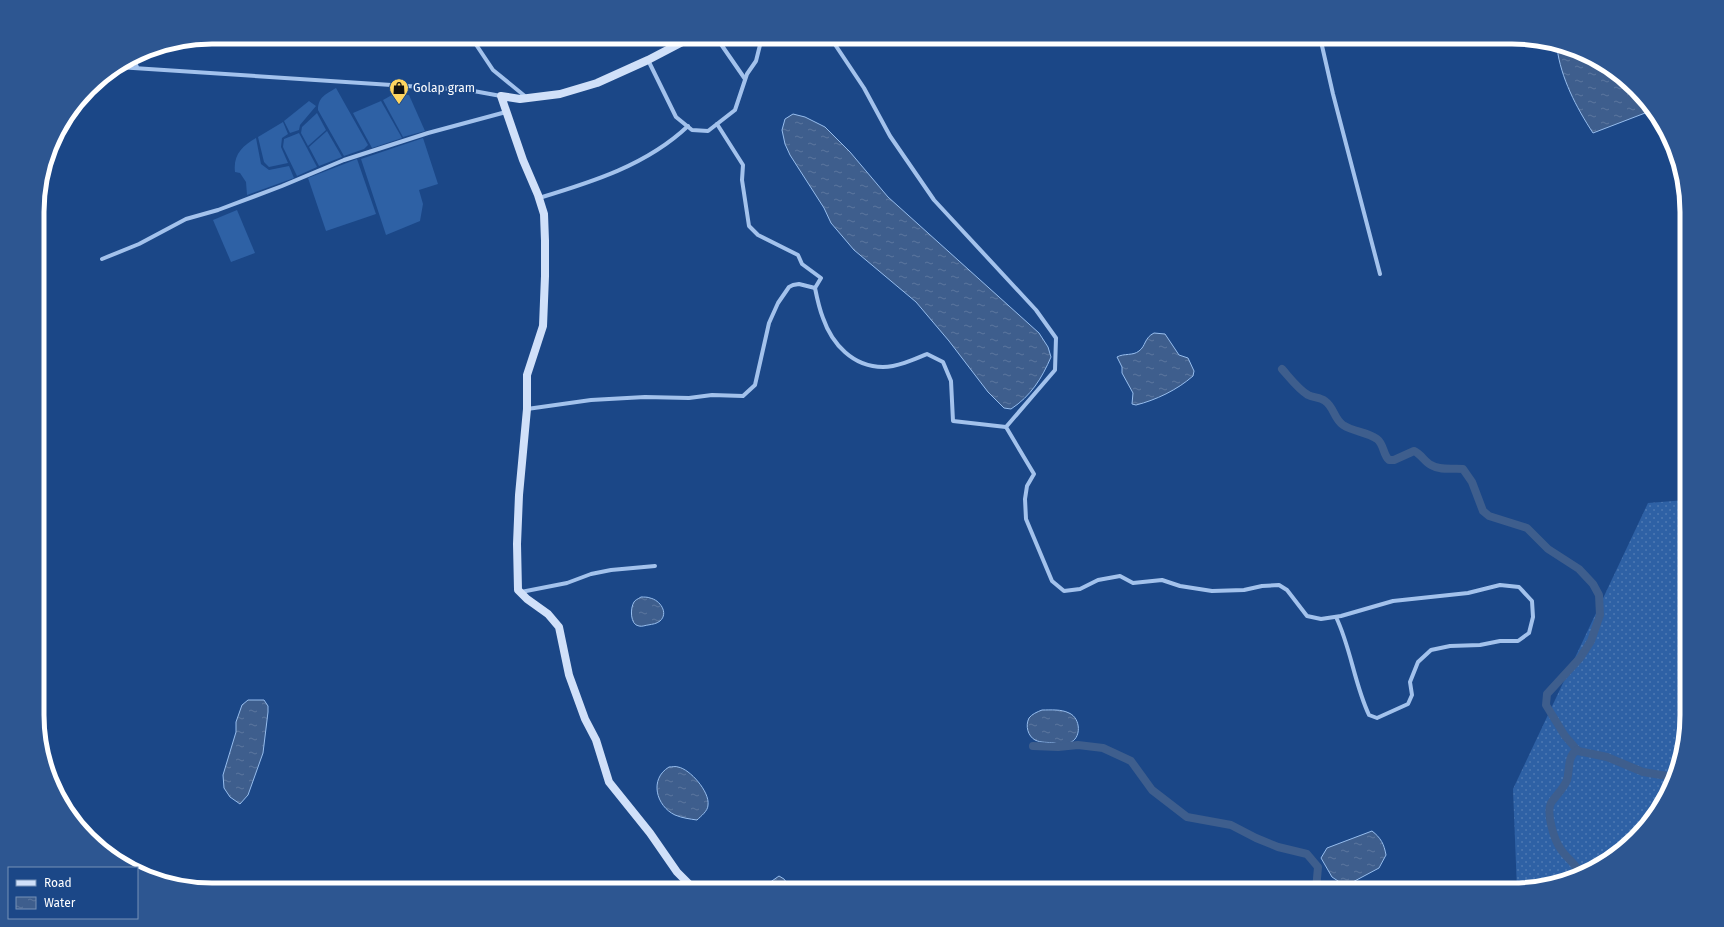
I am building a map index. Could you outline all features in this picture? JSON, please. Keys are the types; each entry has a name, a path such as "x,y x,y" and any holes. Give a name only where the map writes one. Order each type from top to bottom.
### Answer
{"street":[{"path":"476,44 493,70 528,98"},
{"path":"126,67 468,90 520,99 560,94 597,83 648,60 679,44"},
{"path":"721,44 746,79"},
{"path":"648,60 676,117 692,130 708,131 735,110 746,79 756,61 760,44"},
{"path":"835,44 860,82 890,136 934,200 1036,310 1056,338 1055,370 1006,427"},
{"path":"1322,44 1333,94 1380,274"},
{"path":"135,62 137,67"},
{"path":"501,96 523,160 544,214 545,241 543,326 527,375 527,409 519,495 517,544 518,590 527,599 548,614 559,627 569,676 585,719 596,740 609,782 650,833 677,872 688,883"},
{"path":"102,258 139,244 186,219 218,210 282,186 344,160 428,133 506,112"},
{"path":"717,124 743,165 742,180 749,226 758,235 798,255 802,264 820,278 815,288 823,318 835,342 846,354 860,362 882,367 898,364 927,354 943,362 951,381 953,421 1006,427"},
{"path":"539,198 631,165 669,143 688,126"},
{"path":"527,409 591,400 645,397 689,398 712,394 743,396 755,385 768,323 778,302 789,287 799,284 815,288"},
{"path":"1006,427 1034,474 1027,486 1025,499 1026,519 1052,582 1064,591 1080,589 1098,580 1120,576 1133,583 1162,580 1180,586 1212,591 1244,590 1262,586 1279,585 1287,590 1307,616 1321,619 1336,617 1393,601 1468,593 1500,585 1519,587 1532,601 1534,617 1528,633 1518,641 1480,645 1450,646 1431,650 1418,662 1410,682 1412,695 1408,704 1377,718 1369,715 1361,698 1347,641 1336,617"},
{"path":"520,592 567,583 604,571 656,566"}],"shaded area":[{"path":"336,88 368,145 364,149 344,156 318,110 321,99"},
{"path":"392,95 409,95 425,131 403,137 383,100"},
{"path":"309,101 316,106 300,125 299,130 290,133 284,121"},
{"path":"381,101 402,138 372,148 353,113"},
{"path":"317,113 326,130 308,146 301,133 302,127"},
{"path":"283,122 288,134 282,138 281,147 288,163 269,167 264,162 258,137"},
{"path":"327,131 342,157 319,166 309,147"},
{"path":"299,133 317,167 297,176 283,147 284,139"},
{"path":"256,138 261,164 269,170 289,166 294,178 247,195 246,182 240,173 235,172 235,161 243,148"},
{"path":"423,138 438,184 419,190 423,204 420,221 386,235 361,159"},
{"path":"357,159 376,214 326,231 308,178"},
{"path":"237,210 255,253 231,262 213,220"},
{"path":"1680,500 1680,726 1677,748 1671,769 1663,789 1652,808 1631,834 1605,855 1586,866 1566,874 1545,880 1517,883 1513,789 1648,503"}],"water":[{"path":"1557,50 1596,66 1631,93 1647,112 1593,133 1570,92"},
{"path":"793,114 805,117 825,127 850,152 888,197 1039,333 1048,347 1051,357 1035,386 1018,404 1011,409 1004,408 988,392 949,341 916,302 854,250 831,223 824,208 790,155 785,144 782,130 785,119"},
{"path":"1154,333 1165,334 1179,355 1188,358 1194,371 1193,376 1180,386 1159,397 1136,405 1132,404 1133,393 1122,373 1122,367 1117,357 1137,353 1143,347 1148,337"},
{"path":"641,597 654,599 660,604 664,614 660,621 654,624 641,626 634,623 631,612 635,601"},
{"path":"248,700 264,700 268,706 268,712 263,753 248,795 240,804 230,797 224,788 223,775 236,732 236,722 242,705"},
{"path":"1042,710 1063,711 1069,713 1076,719 1078,724 1078,733 1073,741 1067,744 1040,742 1031,736 1027,724 1029,718 1036,712"},
{"path":"669,767 677,767 688,772 703,788 708,800 708,807 697,820 675,815 668,811 659,799 657,785 659,778"},
{"path":"1372,831 1382,842 1386,855 1379,868 1351,883 1341,883 1332,877 1321,858 1327,848"},
{"path":"779,876 787,883 769,883"}],"waterway":[{"path":"1282,369 1304,393 1319,398 1328,404 1343,425 1377,439 1389,460 1394,460 1414,451 1435,467 1443,469 1463,469 1472,482 1483,511 1489,516 1527,528 1548,549 1579,569 1593,584 1599,595 1600,615 1591,641 1580,658 1547,694 1546,705 1565,736 1578,751 1607,757 1643,772 1668,776"},
{"path":"1033,746 1058,747 1078,745 1103,748 1131,761 1152,790 1187,817 1231,825 1278,847 1307,854 1318,867 1317,883"},
{"path":"1577,750 1570,759 1567,780 1564,787 1551,803 1549,813 1551,826 1562,852 1578,869"}],"place":[{"name":"Golap gram","path":"399,105"}]}
